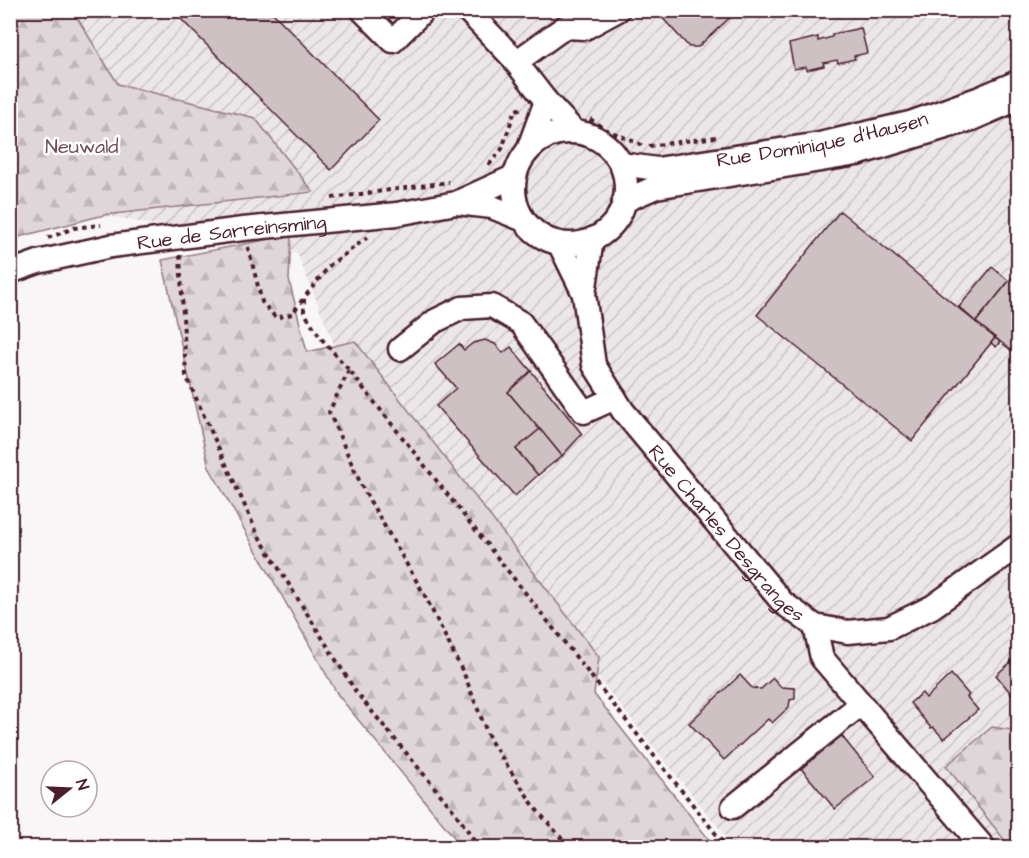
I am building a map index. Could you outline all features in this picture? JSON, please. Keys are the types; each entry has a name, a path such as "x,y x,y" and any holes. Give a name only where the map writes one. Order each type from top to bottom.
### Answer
{"street":[{"path":"362,10 393,41 424,10"},
{"path":"467,10 516,62 546,101 574,131"},
{"path":"516,62 563,19 585,28 618,10"},
{"name":"Rue Dominique d'Hausen","path":"621,164 657,169 820,144 910,123 981,98 1018,82"},
{"name":"Rue Dominique d'Hausen","path":"624,201 656,187 857,154 972,119 1018,99"},
{"path":"528,150 546,101"},
{"path":"574,131 588,135 601,141 621,164 625,182 624,201 618,217 606,230 592,239 576,243 559,243 540,234 524,220 515,199 514,176 519,162 541,139 557,133 574,131"},
{"name":"Rue de Sarreinsming","path":"10,272 38,262 111,246 243,229 397,214 456,202 514,176"},
{"name":"Rue de Sarreinsming","path":"456,202 492,207 524,220"},
{"name":"Rue Charles Desgranges","path":"592,239 584,294 594,365 623,411 783,603 814,626 848,632 889,628 932,608 1018,546"},
{"name":"Rue Charles Desgranges","path":"559,243 584,294"},
{"path":"400,349 435,321 462,308 492,306 521,323 584,412 615,398"},
{"path":"814,626 822,658 984,848"},
{"path":"733,807 861,704"}],"path":[{"path":"243,229 262,302 276,318 292,314 330,265 372,234"},
{"path":"179,237 186,376 258,535 356,692 454,811 480,848"},
{"path":"304,298 304,312 320,337 349,370 727,848"},
{"path":"349,370 328,412 363,489 424,594 464,674 490,740 536,809 570,848"}],"shaded area":[{"path":"73,11 1018,11 1018,731 992,727 946,766 1010,847 734,847 338,354 297,253 104,215 312,192 255,118 118,84"}],"green space":[{"name":"Neuwald","path":"11,10 73,11 118,84 255,118 313,192 104,215 11,239"},
{"path":"291,235 289,280 307,352 355,341 599,657 594,694 715,847 462,847 338,695 209,467 162,260"},
{"path":"992,727 1018,731 1018,847 1010,847 946,766"}],"building":[{"path":"172,10 270,10 379,120 331,170"},
{"path":"661,10 737,11 698,47 689,47 658,13"},
{"path":"861,28 867,53 854,56 855,59 838,63 837,60 823,63 824,66 807,70 806,67 794,69 789,44 818,37 818,41 832,37 832,34"},
{"path":"840,211 995,338 912,441 757,315"},
{"path":"1018,253 1018,268 1011,262"},
{"path":"992,267 1009,281 976,322 959,307"},
{"path":"1018,270 1018,356 976,322"},
{"path":"995,338 1000,342 996,347 991,343"},
{"path":"485,340 495,344 503,353 511,347 531,371 508,392 540,429 516,449 538,475 515,496 436,406 456,388 435,364 459,344 464,350 473,343"},
{"path":"531,371 582,434 562,456 508,392"},
{"path":"540,429 562,456 538,475 516,449"},
{"path":"1018,656 1018,702 996,675"},
{"path":"951,674 969,695 967,697 978,710 944,739 933,727 931,728 910,703 922,693 926,698"},
{"path":"740,675 752,688 761,689 773,678 781,687 795,688 795,699 790,700 789,707 772,723 768,719 724,760 689,723"},
{"path":"840,734 875,777 835,809 800,767"}]}
